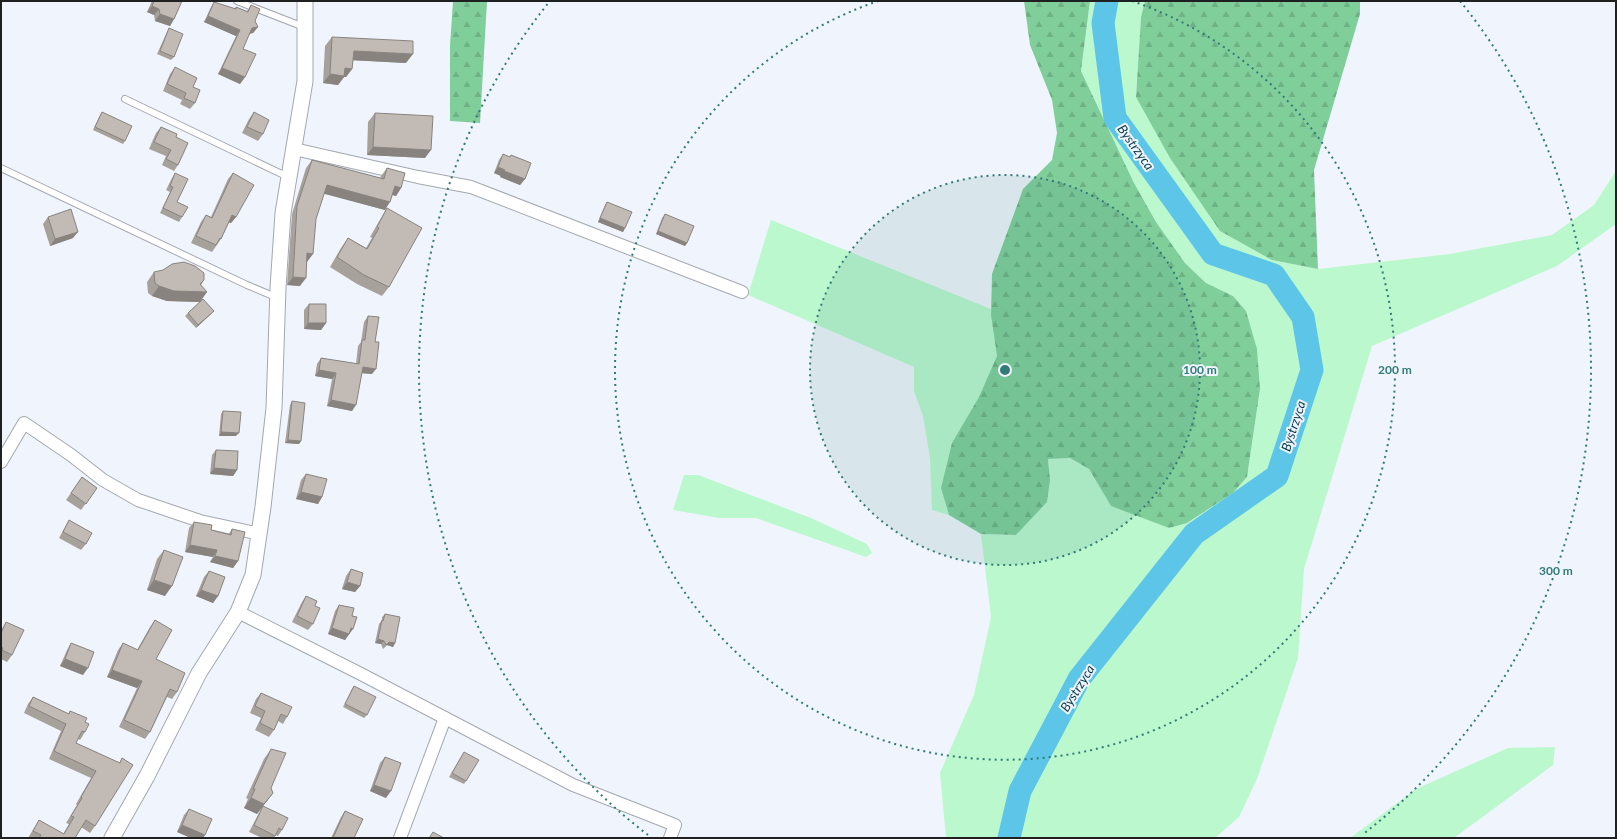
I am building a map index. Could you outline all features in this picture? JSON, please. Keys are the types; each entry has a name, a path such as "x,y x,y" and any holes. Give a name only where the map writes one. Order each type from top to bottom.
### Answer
{"street":[{"path":"112,838 147,776 199,674 238,612 253,575 260,534 274,408 283,213 305,81 305,1"},
{"path":"294,149 470,188 742,292"},
{"path":"1,462 24,423 71,455 103,480 138,500 200,521 260,534"},
{"path":"238,612 361,674 573,785 675,825 670,838"},
{"path":"400,838 445,718"}],"lane":[{"path":"237,1 306,27"},
{"path":"125,99 289,178"},
{"path":"1,168 247,285 278,298"}],"green space":[{"path":"453,1 487,1 480,123 450,121 450,46"},
{"path":"1024,1 1090,1 1081,71 1133,181 1156,222 1185,263 1206,283 1233,296 1246,311 1257,349 1260,389 1247,477 1233,493 1187,523 1169,528 1111,506 1089,469 1070,458 1048,459 1050,480 1047,502 1016,535 981,534 949,515 941,488 952,443 979,397 997,356 991,315 992,274 1023,189 1052,160 1057,133 1052,100 1030,45"},
{"path":"1090,1 1145,1 1141,17 1136,97 1272,260 1318,269 1450,254 1552,235 1594,205 1616,171 1616,224 1557,266 1372,346 1304,569 1298,658 1257,779 1239,817 1215,838 946,838 940,773 974,695 991,617 981,534 1016,535 1050,480 1048,459 1070,458 1089,469 1111,506 1187,523 1233,493 1247,477 1260,389 1233,296 1206,283 1185,263 1156,222 1133,181 1081,71"},
{"path":"1145,1 1360,1 1360,14 1314,170 1318,269 1272,260 1220,231 1170,158 1136,97 1141,17"},
{"path":"771,220 991,309 997,356 941,488 949,515 932,510 930,458 923,416 914,391 914,367 748,295"},
{"path":"684,475 698,475 811,518 867,544 872,553 866,557 756,518 719,518 673,510"},
{"path":"1555,747 1553,765 1454,838 1350,838 1416,789 1508,748"}],"building":[{"path":"154,1 182,1 174,19 160,14 159,9 152,6"},
{"path":"214,2 236,9 236,7 248,12 251,5 260,9 255,21 258,27 252,28 243,49 256,54 245,77 222,68 240,30 208,16"},
{"path":"169,28 183,34 174,57 160,51"},
{"path":"332,37 413,41 413,54 354,51 352,69 345,68 344,76 330,74"},
{"path":"175,67 197,78 193,87 200,90 195,103 184,98 186,93 167,84"},
{"path":"102,112 132,126 125,141 95,127"},
{"path":"254,112 269,120 263,134 247,127"},
{"path":"375,113 433,116 431,150 373,147"},
{"path":"161,127 177,134 176,137 188,143 178,165 166,159 171,150 154,142"},
{"path":"503,154 510,157 511,155 531,163 525,179 504,171 505,170 498,167"},
{"path":"312,160 384,179 387,168 405,173 401,188 395,186 390,202 327,185 316,219 313,254 307,253 306,278 293,277 297,206"},
{"path":"175,173 188,179 177,202 188,207 182,217 163,208 173,187 170,186"},
{"path":"233,173 254,185 236,217 232,215 221,239 220,238 216,245 196,236 206,215 212,218"},
{"path":"607,202 632,212 625,228 600,218"},
{"path":"387,208 422,228 389,287 364,275 337,257 348,238 367,249 379,228 377,227"},
{"path":"71,209 78,232 55,239 48,217"},
{"path":"665,214 694,226 687,243 658,231"},
{"path":"184,262 195,266 204,273 204,280 200,284 207,292 174,291 159,286 155,283 154,272 163,270 172,264"},
{"path":"203,299 214,311 198,325 188,313"},
{"path":"309,304 326,304 326,323 308,323"},
{"path":"368,316 379,317 375,342 379,342 376,369 363,367 356,405 331,400 336,373 319,370 321,358 359,364 362,340 365,340"},
{"path":"292,401 305,403 301,441 288,440"},
{"path":"223,411 241,412 239,433 221,432"},
{"path":"216,450 238,451 237,470 214,468"},
{"path":"306,474 327,479 322,497 301,492"},
{"path":"82,477 97,488 86,504 71,493"},
{"path":"69,520 92,533 86,544 63,532"},
{"path":"194,522 212,525 211,530 231,535 232,529 245,532 238,561 215,556 217,550 190,545"},
{"path":"164,550 183,557 172,586 154,580"},
{"path":"351,569 363,573 360,586 347,582"},
{"path":"209,571 225,577 218,596 201,590"},
{"path":"306,596 317,601 315,606 320,608 313,624 297,616"},
{"path":"339,605 354,608 352,616 357,617 353,629 351,628 349,634 332,628"},
{"path":"385,614 400,617 395,643 389,642 386,645 384,641 378,639 382,620 383,621"},
{"path":"155,620 172,630 156,659 185,673 177,692 170,689 150,732 124,720 142,681 112,670 123,643 138,650"},
{"path":"6,622 24,630 12,655 2,650 3,648 1,647 1,633"},
{"path":"71,643 94,652 88,668 65,659"},
{"path":"354,686 376,697 367,715 345,704"},
{"path":"261,693 292,707 287,717 281,714 274,730 260,723 265,711 255,706"},
{"path":"33,697 69,714 70,711 87,718 85,722 89,724 85,732 82,731 76,743 120,763 122,758 133,765 95,826 86,820 75,838 39,838 41,835 33,831 39,820 64,834 74,817 71,816 96,771 54,751 66,724 29,706"},
{"path":"271,749 286,753 271,788 273,793 264,804 251,798 255,789 253,789"},
{"path":"464,752 479,760 466,781 452,773"},
{"path":"385,757 401,763 391,791 374,785"},
{"path":"263,806 288,818 282,830 279,828 275,836 254,825"},
{"path":"189,809 212,819 205,835 182,825"},
{"path":"345,811 363,819 354,838 333,838"},
{"path":"433,832 444,838 429,838"}],"waterway":[{"name":"Bystrzyca","path":"1009,838 1020,791 1079,679 1194,534 1277,476 1312,370 1303,317 1274,275 1213,254 1115,118 1103,23 1107,1"}]}
